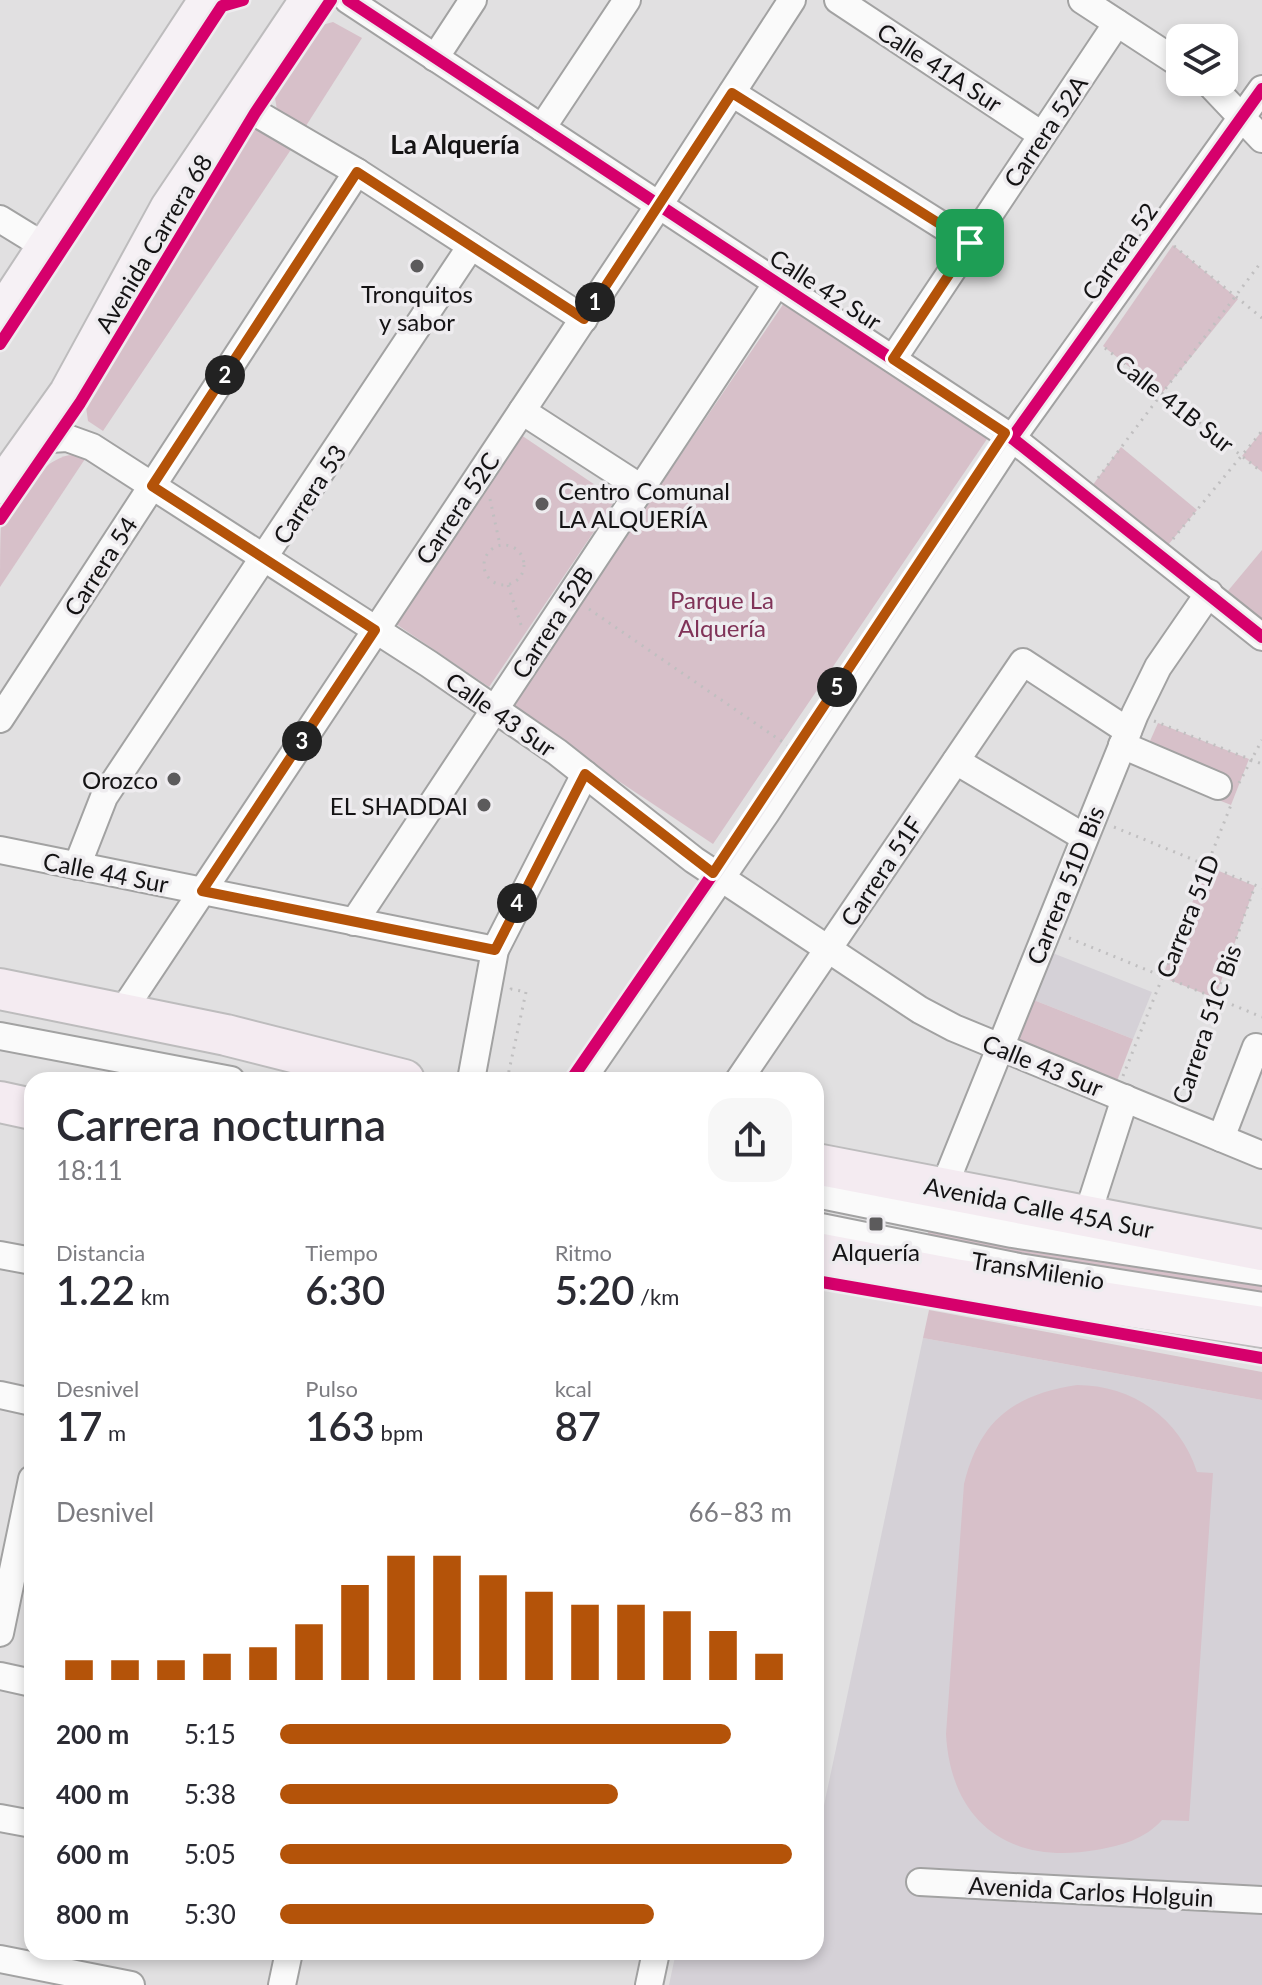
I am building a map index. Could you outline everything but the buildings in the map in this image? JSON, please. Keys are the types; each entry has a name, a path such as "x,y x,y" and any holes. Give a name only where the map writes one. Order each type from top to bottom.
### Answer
{"highway":[{"path":"0,989 295,1051 374,1072"},
{"path":"0,1009 170,1045 324,1072"},
{"path":"0,1102 24,1107"},
{"name":"Avenida Calle 45A Sur","path":"824,1166 1262,1250"},
{"path":"824,1255 954,1279 1262,1327"}],"main road":[{"path":"0,314 206,0"},
{"name":"Avenida Carrera 68","path":"0,486 67,392 168,207 307,0"}],"street":[{"name":"Calle 42 Sur","path":"348,0 1012,438 1262,637"},
{"path":"435,58 473,0"},
{"path":"542,128 627,0"},
{"name":"Carrera 52C","path":"120,1015 584,319 792,0"},
{"name":"Calle 41A Sur","path":"838,0 1042,135"},
{"path":"1082,0 1166,55"},
{"name":"Carrera 52A","path":"893,359 1117,23"},
{"name":"Carrera 52","path":"588,1072 721,878 1012,438 1262,89"},
{"path":"732,93 970,243"},
{"path":"1222,96 1262,139"},
{"path":"239,103 357,172 584,319"},
{"name":"Carrera 54","path":"0,719 357,172"},
{"path":"0,219 44,246"},
{"name":"Carrera 53","path":"77,866 104,797 265,560 471,246"},
{"name":"Carrera 52B","path":"354,922 777,283"},
{"path":"522,411 641,488"},
{"name":"Calle 43 Sur","path":"34,440 57,437 78,440 152,486 495,710 721,878 937,1020 1262,1155"},
{"name":"Carrera 51D Bis","path":"943,1189 1128,730 1158,667 1209,593"},
{"name":"Carrera 51F","path":"744,1072 1023,662 1128,730"},
{"path":"1128,730 1218,786"},
{"path":"956,761 1088,828"},
{"path":"472,1072 495,950 585,774"},
{"name":"Calle 44 Sur","path":"0,850 495,950"},
{"path":"0,1036 189,1072"},
{"path":"0,1046 124,1072"},
{"path":"1221,1138 1256,1047"},
{"path":"1087,1216 1120,1097"},
{"name":"TransMilenio","path":"824,1196 1012,1234 1262,1272"},
{"name":"TransMilenio","path":"824,1228 1019,1267 1262,1306"},
{"path":"0,1255 24,1260"},
{"path":"0,1395 24,1400"},
{"path":"0,1633 24,1510"},
{"path":"0,1676 24,1681"},
{"path":"0,1818 24,1822"},
{"name":"Avenida Carlos Holguin","path":"920,1882 1262,1900"},
{"path":"0,1959 131,1985"},
{"path":"282,1985 287,1960"},
{"path":"649,1985 654,1960"}],"path":[{"path":"1158,233 1262,318"},
{"path":"1086,494 1262,261"},
{"path":"1161,554 1262,431"},
{"path":"487,487 500,545"},
{"path":"500,545 519,551 525,563 521,576 508,585 493,582 485,571 485,558 500,545"},
{"path":"508,585 530,654"},
{"path":"569,595 795,750"},
{"path":"1128,730 1262,764"},
{"path":"787,763 804,737"},
{"path":"1088,828 1207,866 1262,888"},
{"path":"1047,929 1262,1017"},
{"path":"508,1003 511,989 526,992 509,1072"}],"shaded area":[{"path":"1050,952 1152,992 1133,1039 1031,999"},
{"path":"923,1338 1262,1400 1262,1985 669,1985 674,1960 824,1960 824,1805"}],"green space":[{"path":"333,22 362,38 304,129 277,110 275,98 322,25"},
{"path":"258,127 294,145 103,431 88,421 86,407 251,131"},
{"path":"1173,245 1238,299 1162,393 1103,346"},
{"name":"Parque La Alquería","path":"784,303 987,439 713,844 509,708"},
{"path":"1262,431 1262,472 1242,456"},
{"path":"521,435 616,499 489,687 393,622"},
{"path":"1121,447 1197,510 1168,545 1092,486"},
{"path":"73,455 85,459 0,587 1,525 6,515 21,492 41,471 63,457"},
{"path":"1262,550 1262,619 1261,619 1227,592"},
{"path":"1158,723 1249,759 1231,805 1138,768"},
{"path":"1207,866 1255,886 1215,998 1162,977"},
{"path":"1031,999 1133,1039 1117,1081 1015,1041"},
{"path":"929,1228 1262,1284 1262,1294 926,1242"},
{"path":"929,1310 1262,1372 1262,1400 923,1338"},
{"path":"1077,1385 1117,1391 1151,1408 1179,1436 1197,1472 1213,1473 1189,1821 1162,1820 1140,1837 1123,1844 1065,1853 1037,1851 1012,1843 991,1831 973,1814 959,1792 950,1765 946,1734 964,1484 971,1462 979,1443 1002,1414 1035,1396"}],"cycle path":[{"path":"0,344 222,6 243,0"},
{"path":"0,519 80,403 255,113 331,0"},
{"path":"348,0 1012,438 1262,637"},
{"path":"1012,438 1262,89"},
{"path":"577,1072 730,849 1005,433"},
{"path":"824,1282 1262,1358"}],"place":[{"name":"Tronquitos y sabor","path":"417,266"},
{"name":"Centro Comunal LA ALQUERÍA","path":"542,504"},
{"name":"Orozco","path":"174,779"},
{"name":"EL SHADDAI","path":"484,805"},
{"name":"Alquería","path":"876,1224"}],"district":[{"name":"La Alquería","path":"455,144"}],"route":[{"path":"732,93 970,243 893,359 1005,433 713,873 585,774 495,950 202,891 375,630 152,486 357,172 584,319 732,93"}]}
